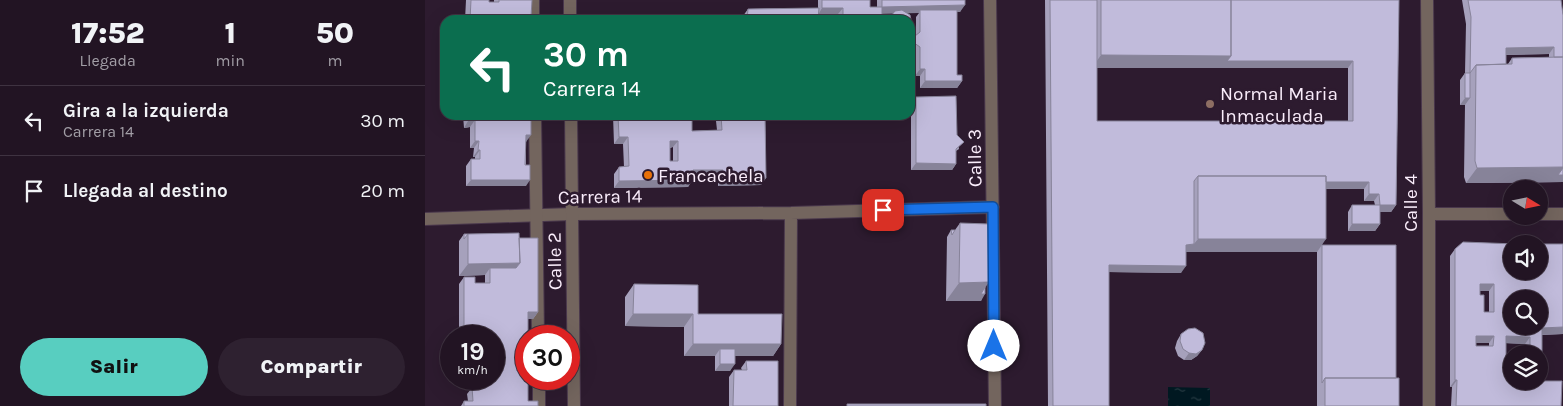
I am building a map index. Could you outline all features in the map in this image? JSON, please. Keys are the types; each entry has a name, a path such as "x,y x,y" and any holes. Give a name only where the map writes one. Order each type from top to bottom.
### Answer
{"street":[{"path":"533,0 533,15"},
{"path":"570,0 570,15"},
{"name":"Calle 3","path":"990,0 995,406"},
{"name":"Calle 4","path":"1427,0 1429,406"},
{"name":"Calle 2","path":"535,120 539,325"},
{"name":"Calle 2","path":"571,120 574,406"},
{"name":"Carrera 14","path":"425,219 572,214 791,213 993,207"},
{"path":"790,406 791,213"},
{"path":"1429,214 1503,214"},
{"path":"1548,214 1563,214"},
{"path":"539,390 539,406"}],"water":[{"path":"1168,387 1210,388 1210,406 1168,406"}],"building":[{"path":"471,0 499,2 499,0 532,0 531,15 470,15"},
{"path":"822,0 870,0 870,7 882,7 882,15 843,15 843,8 822,8"},
{"path":"882,0 965,0 965,5 882,7"},
{"path":"1050,0 1097,0 1097,121 1353,121 1353,61 1227,61 1231,56 1231,0 1399,0 1396,205 1380,205 1379,194 1369,194 1369,182 1326,182 1326,176 1198,176 1194,181 1194,244 1186,245 1186,266 1109,265 1109,406 1053,406"},
{"path":"1101,0 1231,0 1231,56 1101,55"},
{"path":"1468,0 1561,0 1563,57 1554,57 1554,47 1506,48 1506,64 1476,65 1470,73 1471,17"},
{"path":"819,8 818,15 747,15 748,9"},
{"path":"902,10 910,15 892,15 895,11"},
{"path":"920,10 957,10 957,75 962,75 962,81 925,81 925,69 920,69 920,47 915,44 915,36 920,32"},
{"path":"1563,57 1563,167 1477,168 1475,161 1476,65 1512,64 1512,58"},
{"path":"1465,73 1470,73 1470,98 1465,98"},
{"path":"956,96 957,135 964,142 956,149 956,164 916,163 916,97"},
{"path":"475,120 531,120 531,135 526,135 525,165 530,165 530,180 471,180 471,159 480,159 479,141 475,141"},
{"path":"618,120 692,120 692,131 722,130 721,120 765,120 766,178 723,179 723,170 693,170 693,180 619,181 619,167 629,166 628,137 619,137","holes":["670,141 678,141 678,161 670,161"]},
{"path":"1563,168 1563,175 1558,175"},
{"path":"1198,176 1326,176 1326,239 1198,239"},
{"path":"1352,205 1380,205 1380,224 1352,224"},
{"path":"960,223 989,224 989,282 959,283"},
{"path":"519,233 520,263 468,264 468,234"},
{"path":"519,238 538,238 538,312 528,312 528,325 515,325 515,390 528,390 528,401 538,401 538,406 464,406 464,401 473,401 472,390 505,390 505,325 464,325 464,277 475,277 475,283 490,283 490,268 516,268 520,263"},
{"path":"1463,242 1503,244 1503,280 1548,280 1548,244 1563,244 1563,327 1548,328 1548,290 1503,290 1503,335 1542,335 1542,345 1530,345 1530,337 1506,336 1506,345 1503,345 1503,390 1548,390 1548,381 1562,381 1561,406 1456,406 1457,380 1455,380 1455,249","holes":["1480,284 1494,284 1494,312 1484,312 1484,295 1480,295","1476,336 1494,336 1493,346 1476,346"]},
{"path":"1322,245 1396,245 1396,378 1325,378 1322,383"},
{"path":"634,284 698,285 698,314 782,314 781,344 693,344 693,314 633,314"},
{"path":"1195,328 1203,333 1205,343 1202,350 1196,354 1189,353 1183,349 1180,341 1181,334 1188,329"},
{"path":"720,349 735,349 735,364 720,364"},
{"path":"746,361 778,361 778,406 733,406 734,370 747,370"},
{"path":"1325,378 1399,378 1399,406 1325,406"},
{"path":"847,404 986,404 986,406 847,406"}],"place":[{"name":"Normal Maria Inmaculada","path":"1210,104"},
{"name":"Francachela","path":"648,175"}],"route":[{"path":"883,210 993,207 994,346"}]}
